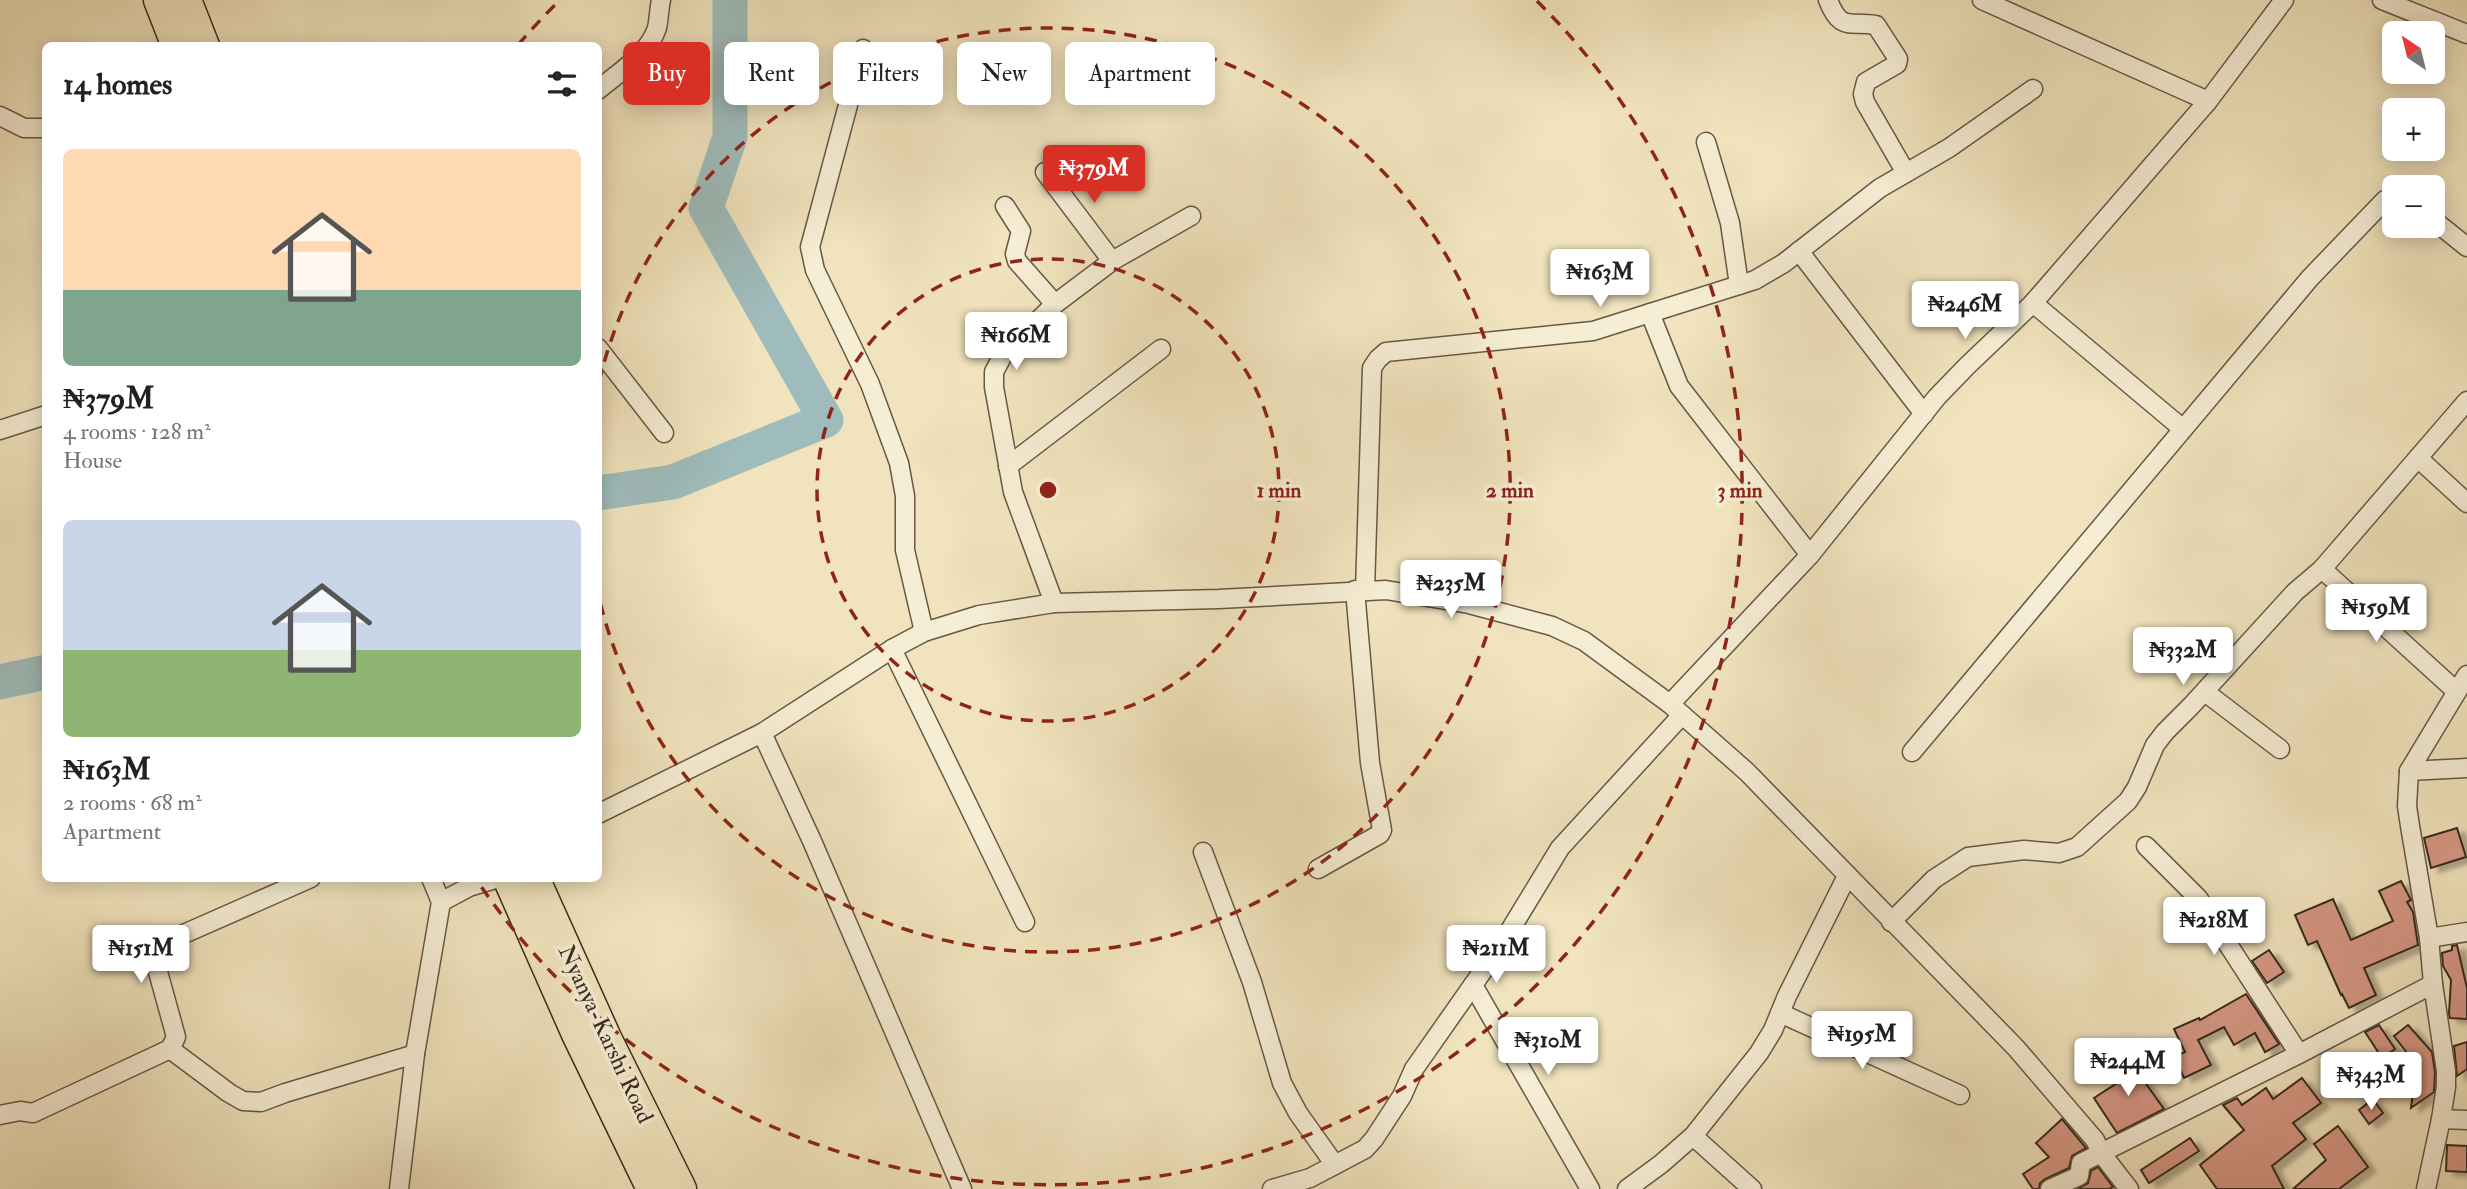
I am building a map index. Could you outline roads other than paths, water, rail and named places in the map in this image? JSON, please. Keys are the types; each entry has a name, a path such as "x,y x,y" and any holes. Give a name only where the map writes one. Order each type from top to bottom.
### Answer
{"main road":[{"path":"159,0 175,42"},
{"path":"186,0 202,42"},
{"name":"Nyanya-Karshi Road","path":"510,882 577,1034 652,1189"},
{"name":"Nyanya-Karshi Road","path":"536,882 606,1038 681,1189"}],"street":[{"path":"602,87 643,52 651,41 657,26 661,0"},
{"path":"1828,0 1842,22 1850,25 1876,25 1898,59 1894,66 1866,82 1863,94 1906,173"},
{"path":"1982,0 2208,101"},
{"path":"1272,1189 1310,1178 1365,1149 1374,1139 1402,1096 1414,1069 1501,945 1560,848 1810,555 1924,414 1967,366 2033,303 2208,101 2284,0"},
{"path":"2382,0 2467,34"},
{"path":"1318,869 1380,834 1382,830 1370,763 1360,590 1372,368 1378,359 1385,352 1593,331 1755,280 1784,263 1880,188 1949,148 2034,89"},
{"path":"848,105 810,247 815,270 870,384 899,463 905,496 905,550 924,632"},
{"path":"0,116 24,128 42,128"},
{"path":"1706,142 1730,223 1739,285"},
{"path":"1045,172 1112,261"},
{"path":"1912,752 2310,278 2382,203"},
{"path":"1005,206 1021,231 1015,254 1017,261 1055,304"},
{"path":"1054,603 1013,492 993,387 995,372 1003,355 1055,304 1112,261 1191,215"},
{"path":"2445,229 2467,247"},
{"path":"1799,251 1924,414"},
{"path":"2033,303 2183,429"},
{"path":"1650,313 1679,386 1810,555"},
{"path":"1008,466 1161,349"},
{"path":"602,353 664,433"},
{"path":"1891,922 1934,879 1968,858 2024,850 2059,853 2077,846 2128,801 2137,787 2154,746 2295,593 2322,569 2467,401"},
{"path":"0,430 42,416"},
{"path":"2418,458 2467,503"},
{"path":"2322,569 2456,691"},
{"path":"602,812 762,733 892,649 924,632 979,615 1054,603 1219,599 1360,590 1386,590 1469,604 1552,626 1584,642 1676,709 1747,772 2017,1048 2095,1140 2101,1153 2129,1189"},
{"path":"892,649 1025,922"},
{"path":"2426,1189 2441,1119 2446,1071 2429,938 2409,816 2409,771 2467,675"},
{"path":"2205,692 2280,748"},
{"path":"762,733 962,1189"},
{"path":"2409,771 2467,768"},
{"path":"2146,846 2198,898 2299,1054"},
{"path":"1203,852 1252,982 1282,1083 1298,1113 1335,1165"},
{"path":"1627,1189 1693,1136 1759,1053 1847,876"},
{"path":"0,1115 19,1111 33,1113 170,1049 176,1037 155,961 159,950 170,940 302,882"},
{"path":"399,1189 415,1054 441,902 433,882"},
{"path":"441,902 469,887 486,882"},
{"path":"2429,938 2467,932"},
{"path":"2050,1189 2079,1176 2081,1163 2433,984"},
{"path":"1473,985 1590,1189"},
{"path":"1780,1013 1960,1095"},
{"path":"170,1049 229,1093 243,1101 261,1102 415,1054"},
{"path":"2441,1119 2467,1120"},
{"path":"1693,1136 1752,1189"}],"waterway":[{"path":"602,492 673,482 826,420 706,208 730,137 730,0"},
{"path":"0,682 42,673"}]}
